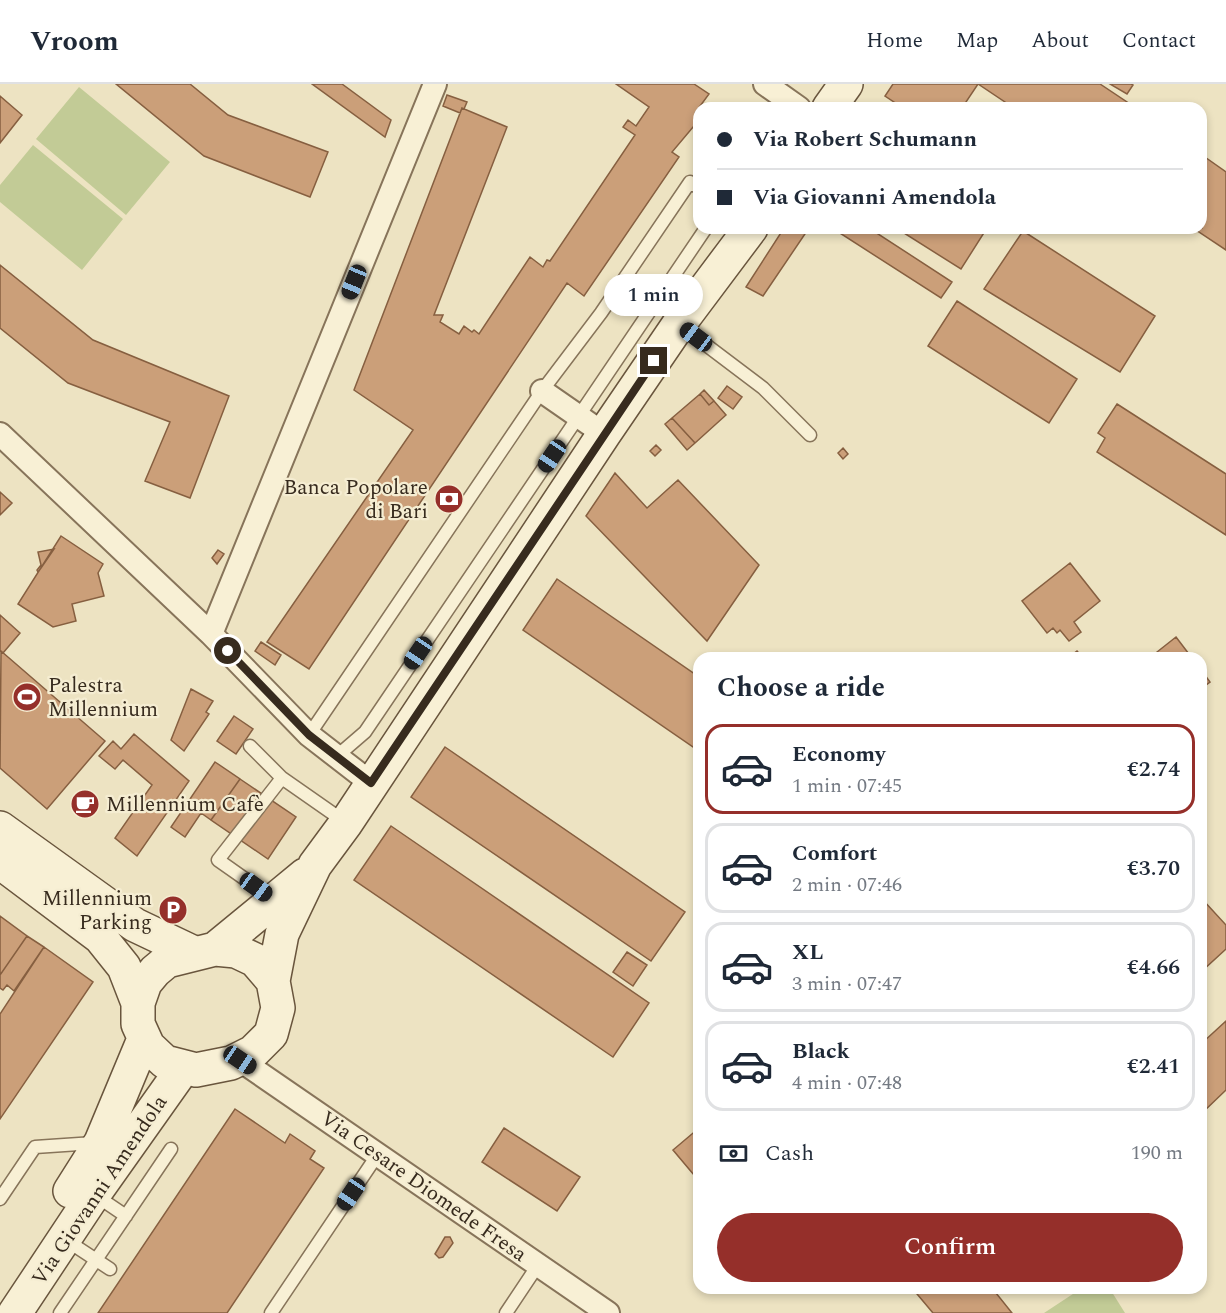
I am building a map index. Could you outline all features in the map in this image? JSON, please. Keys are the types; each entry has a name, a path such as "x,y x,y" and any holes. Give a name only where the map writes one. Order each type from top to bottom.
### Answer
{"main road":[{"path":"833,102 846,84"},
{"path":"273,981 255,960 236,951 205,951 167,961 155,970 145,983 138,1003 138,1024 147,1046 165,1062 196,1070 240,1060 253,1052 271,1034 278,1008 273,981 282,934 315,865 346,823 591,425 679,324 746,234"},
{"path":"0,828 135,925 205,951"},
{"path":"0,862 100,937 124,968 138,1003"},
{"path":"205,951 275,901 315,865"},
{"name":"Via Giovanni Amendola","path":"0,1296 101,1143 144,1039"},
{"name":"Via Giovanni Amendola","path":"15,1313 94,1194 184,1067"}],"street":[{"path":"211,634 435,84"},
{"path":"765,84 790,102"},
{"path":"542,391 591,425"},
{"path":"0,434 211,634 309,735 371,783"},
{"name":"Via Cesare Diomede Fresa","path":"240,1060 608,1313"}],"lane":[{"path":"309,735 542,391 601,313 690,182 693,184"},
{"path":"336,757 365,732 591,425 702,234"},
{"path":"679,324 763,388 810,435"},
{"path":"250,746 282,778 346,823"},
{"path":"275,901 218,860 282,778"},
{"path":"0,1198 35,1148 101,1143"},
{"path":"60,1313 171,1149"},
{"path":"271,1313 378,1154"},
{"path":"94,1194 126,1216"},
{"path":"65,1239 110,1269"},
{"path":"506,1313 538,1265"}],"green space":[{"path":"79,87 170,162 126,215 36,139"},
{"path":"33,145 123,219 82,270 0,202 0,185"},
{"path":"1073,1294 1113,1294 1125,1313 1044,1313"}],"building":[{"path":"116,84 190,84 228,115 328,152 310,197 204,156"},
{"path":"312,84 342,84 391,120 385,137"},
{"path":"616,84 694,84 709,94 703,102 693,102 693,127 672,152 679,157 584,296 567,283 309,669 267,642 413,430 354,390 462,108 507,127 434,315 443,315 440,322 459,334 464,326 479,334 530,257 543,267 547,260 550,261 635,135 623,127 628,120 636,126 649,107"},
{"path":"893,84 978,84 966,102 894,102 885,96"},
{"path":"978,84 1100,84 1127,102 1005,102"},
{"path":"1110,84 1131,84 1133,85 1127,94"},
{"path":"447,95 467,102 460,113 443,106"},
{"path":"0,96 22,115 0,143"},
{"path":"1207,159 1226,172 1226,250 1202,234 1207,234"},
{"path":"780,234 805,234 763,296 746,287"},
{"path":"841,234 878,234 952,282 941,298"},
{"path":"906,234 983,234 961,269"},
{"path":"1021,234 1028,234 1155,316 1120,372 984,289"},
{"path":"0,265 93,340 229,396 190,498 145,481 170,422 68,383 0,328"},
{"path":"957,301 1077,379 1049,423 928,346"},
{"path":"727,386 742,397 733,409 718,398"},
{"path":"704,390 714,401 709,405 700,394"},
{"path":"700,394 709,405 714,401 726,415 695,443 672,418"},
{"path":"1117,404 1226,474 1226,535 1097,452 1105,438 1098,433"},
{"path":"672,418 695,443 687,450 665,424"},
{"path":"656,445 661,450 655,456 650,451"},
{"path":"843,448 848,454 843,459 838,453"},
{"path":"615,473 647,508 678,480 759,565 707,641 586,516"},
{"path":"0,492 12,503 0,515"},
{"path":"61,536 103,564 98,573 104,596 72,604 76,621 53,627 18,604"},
{"path":"54,549 38,572 41,565 38,552"},
{"path":"218,550 224,554 217,564 212,558"},
{"path":"1070,563 1100,601 1074,622 1081,632 1069,641 1060,630 1057,633 1053,628 1047,633 1022,601"},
{"path":"557,579 693,673 693,747 523,630"},
{"path":"0,615 20,633 3,653 0,651"},
{"path":"1176,637 1187,652 1157,652"},
{"path":"261,642 281,655 275,665 255,651"},
{"name":"Palestra Millennium","path":"1,651 105,741 47,809 0,768"},
{"path":"191,689 213,701 206,712 209,714 184,751 171,740"},
{"path":"234,716 253,729 236,754 217,741"},
{"path":"134,734 189,781 137,856 115,838 152,785 123,760 115,769 99,756 113,741 121,749"},
{"path":"445,747 685,912 651,961 411,797"},
{"path":"215,762 240,779 211,820 201,813 185,837 171,827"},
{"path":"240,779 296,817 268,859 211,820"},
{"path":"391,826 649,1003 613,1057 354,880"},
{"path":"1207,904 1226,925 1226,949 1207,966"},
{"path":"0,916 27,936 0,975"},
{"path":"27,936 44,947 14,991 7,985 3,990 0,988 0,975"},
{"path":"44,947 93,982 0,1119 0,1014"},
{"path":"627,952 647,965 633,986 613,972"},
{"path":"1226,1021 1226,1090 1207,1108 1207,1038"},
{"path":"235,1109 285,1143 290,1134 315,1151 310,1159 324,1168 227,1313 98,1313"},
{"path":"504,1128 580,1177 557,1211 482,1162"},
{"path":"693,1133 693,1174 673,1150"},
{"path":"445,1237 450,1237 453,1243 443,1257 439,1258 435,1254"},
{"path":"917,1294 997,1294 1012,1313 933,1313"}],"place":[{"name":"Banca Popolare di Bari","path":"449,499"},
{"name":"Palestra Millennium","path":"27,697"},
{"name":"Millennium Cafè","path":"85,804"},
{"name":"Millennium Parking","path":"173,910"}],"route":[{"path":"228,651 309,735 371,783 654,361"}]}
